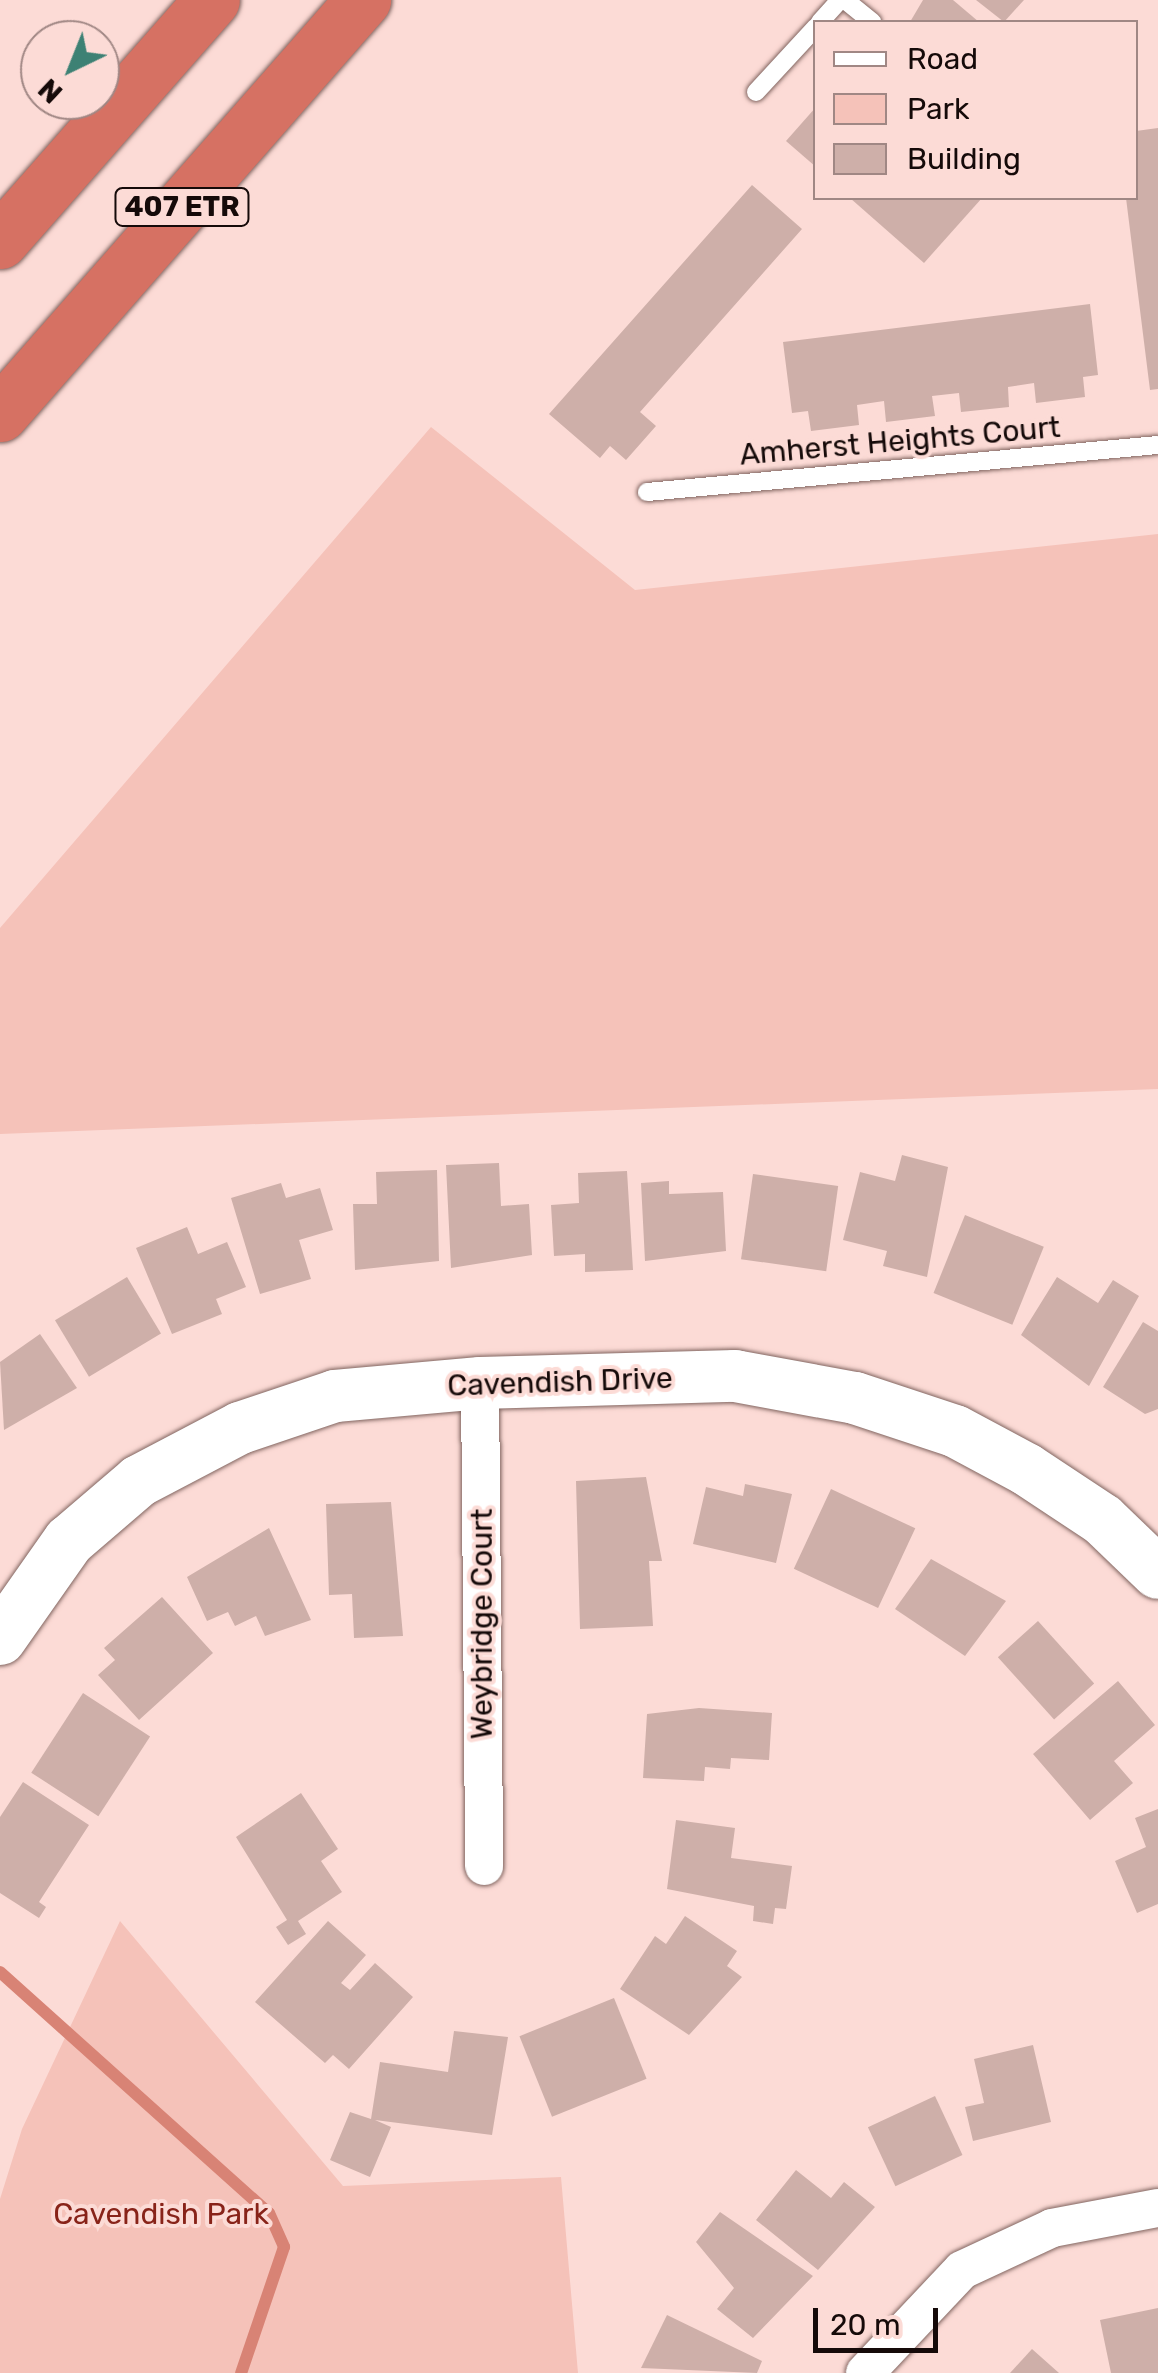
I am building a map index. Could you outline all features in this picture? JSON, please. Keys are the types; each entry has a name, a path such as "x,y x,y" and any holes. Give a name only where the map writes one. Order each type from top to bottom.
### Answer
{"highway":[{"path":"0,241 212,0"},
{"name":"407 ETR","path":"0,414 363,0"}],"street":[{"name":"Cavendish Drive","path":"0,1638 69,1541 138,1481 240,1428 335,1396 480,1382 735,1376 855,1398 955,1432 1026,1469 1103,1520 1158,1573"},
{"name":"Weybridge Court","path":"480,1382 484,1866"},
{"path":"865,2373 962,2270 1070,2223 1158,2208"}],"lane":[{"path":"823,20 843,0 869,20"},
{"path":"756,92 813,30"},
{"name":"Amherst Heights Court","path":"647,492 1158,445"}],"green space":[{"path":"431,427 635,590 1158,534 1158,1089 0,1134 0,928"},
{"name":"Cavendish Park","path":"120,1921 343,2186 561,2177 578,2373 0,2373 0,2199 22,2129"}],"building":[{"path":"923,0 953,0 977,20 911,20"},
{"path":"976,0 1024,0 1001,20"},
{"path":"813,110 813,164 786,141"},
{"path":"1158,128 1158,389 1150,390 1126,200 1138,200 1138,131"},
{"path":"752,185 802,229 640,412 656,426 626,460 610,446 600,458 549,414"},
{"path":"852,200 980,200 924,263"},
{"path":"1090,304 1098,375 1083,377 1085,397 1036,403 1034,383 1008,387 1009,407 961,412 959,393 932,396 935,416 886,422 884,401 857,405 859,425 811,431 808,411 792,413 783,342"},
{"path":"902,1155 948,1167 927,1277 883,1266 887,1251 843,1240 860,1172 895,1181"},
{"path":"499,1163 501,1206 529,1204 532,1255 451,1268 446,1165"},
{"path":"437,1170 439,1261 355,1270 353,1204 377,1204 376,1172"},
{"path":"627,1171 633,1270 585,1272 585,1254 554,1256 551,1205 579,1203 578,1173"},
{"path":"753,1174 838,1186 826,1271 741,1259"},
{"path":"669,1181 669,1194 723,1192 726,1251 645,1261 641,1183"},
{"path":"281,1183 286,1198 320,1188 333,1230 299,1240 311,1279 260,1294 231,1198"},
{"path":"965,1215 1044,1247 1012,1325 934,1293"},
{"path":"187,1227 198,1254 227,1242 246,1287 216,1299 222,1314 172,1334 136,1248"},
{"path":"127,1277 161,1334 89,1377 55,1320"},
{"path":"1057,1277 1098,1303 1113,1280 1139,1296 1089,1386 1021,1335"},
{"path":"1143,1322 1158,1331 1158,1409 1145,1414 1103,1387"},
{"path":"40,1334 77,1388 4,1430 0,1362"},
{"path":"646,1477 662,1561 649,1561 653,1626 580,1629 576,1481"},
{"path":"745,1484 792,1494 776,1563 693,1544 706,1487 743,1496"},
{"path":"831,1489 915,1528 878,1608 794,1569"},
{"path":"391,1502 403,1636 354,1638 352,1594 329,1595 326,1504"},
{"path":"269,1528 311,1620 265,1636 256,1616 235,1626 228,1612 207,1621 187,1577"},
{"path":"931,1559 1006,1601 965,1656 895,1609"},
{"path":"162,1597 213,1653 139,1720 98,1675 115,1660 104,1648"},
{"path":"1038,1621 1094,1683 1054,1720 998,1657"},
{"path":"1118,1681 1155,1725 1114,1761 1133,1783 1090,1820 1033,1754"},
{"path":"83,1693 150,1737 98,1816 31,1773"},
{"path":"699,1708 772,1713 769,1760 731,1758 730,1769 705,1767 704,1781 643,1778 647,1714"},
{"path":"23,1782 89,1825 39,1902 46,1907 39,1918 0,1893 0,1817"},
{"path":"301,1793 338,1849 321,1861 342,1892 298,1921 306,1934 288,1945 276,1927 287,1920 236,1837"},
{"path":"1158,1809 1158,1904 1137,1913 1115,1861 1146,1847 1135,1818"},
{"path":"676,1820 735,1828 731,1858 792,1866 786,1909 775,1908 773,1924 753,1921 754,1906 667,1889"},
{"path":"685,1916 737,1951 727,1966 742,1977 689,2035 620,1989 655,1936 666,1944"},
{"path":"328,1921 366,1955 341,1983 350,1990 375,1963 413,1997 349,2069 333,2055 325,2063 255,2002"},
{"path":"614,1998 647,2079 552,2117 519,2036"},
{"path":"454,2031 508,2037 492,2135 375,2120 391,2127 370,2177 330,2160 350,2112 371,2119 380,2062 448,2072"},
{"path":"1033,2045 1051,2122 973,2141 965,2107 984,2103 974,2059"},
{"path":"935,2096 962,2155 895,2186 868,2127"},
{"path":"796,2170 831,2198 844,2182 875,2207 818,2270 756,2220"},
{"path":"720,2212 813,2276 753,2338 717,2309 734,2288 696,2242"},
{"path":"1158,2308 1158,2373 1111,2373 1100,2320"},
{"path":"667,2315 762,2361 757,2373 641,2368"},
{"path":"1032,2349 1059,2373 1010,2373"}],"waterway":[{"path":"0,1972 269,2213 284,2247 241,2373"}]}
